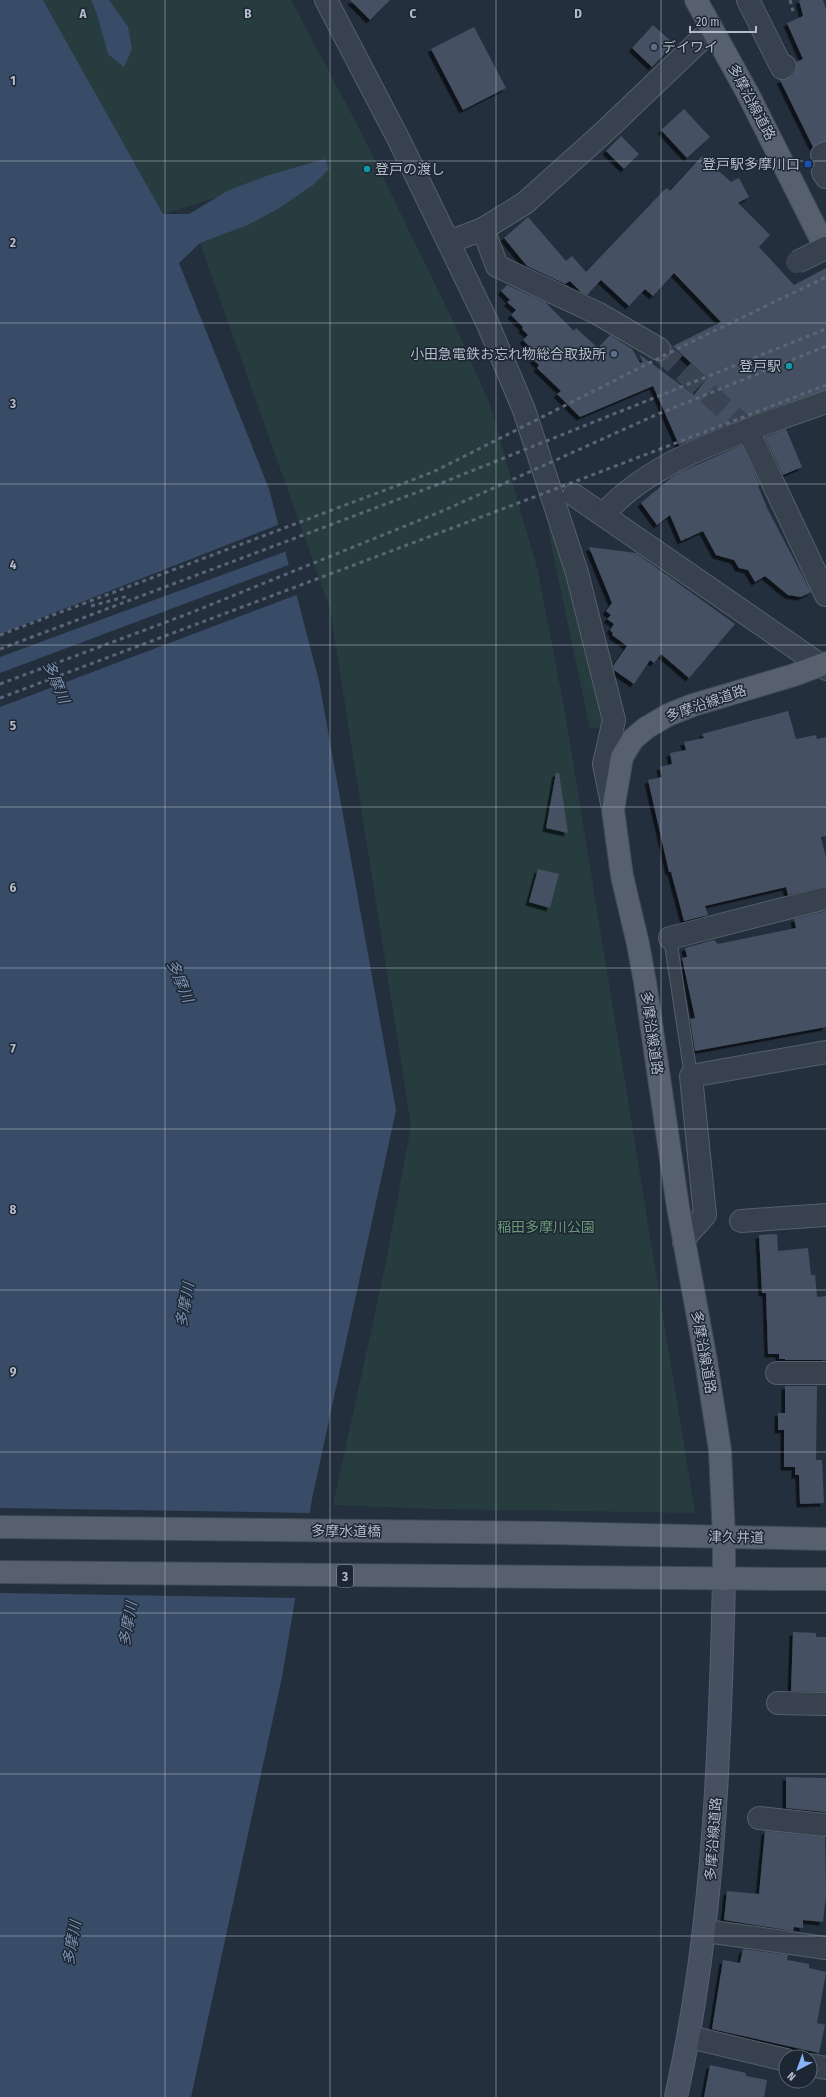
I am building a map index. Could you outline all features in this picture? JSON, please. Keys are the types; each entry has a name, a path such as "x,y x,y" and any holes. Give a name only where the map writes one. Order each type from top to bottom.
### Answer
{"main road":[{"name":"多摩沿線道路","path":"696,0 748,94 826,249"},
{"name":"多摩沿線道路","path":"724,1579 724,1537 720,1450 684,1244 645,982 638,944 622,876 613,810 622,757 633,739 646,728 668,715 693,705 824,666"},
{"name":"多摩水道橋","path":"0,1527 560,1533 691,1536"},
{"name":"津久井道","path":"691,1536 826,1539"},
{"name":"3","path":"0,1572 690,1580 826,1579"}],"street":[{"path":"326,0 395,132 488,322 524,410 577,573 614,720 604,764 613,810"},
{"path":"748,0 782,68 785,66"},
{"path":"449,242 483,229 525,203 602,134 712,29"},
{"path":"483,229 497,266 597,313 659,349"},
{"path":"797,262 826,249"},
{"path":"603,515 616,500 670,462 748,430 826,402"},
{"path":"748,430 826,595"},
{"path":"574,495 824,666"},
{"path":"670,938 826,898"},
{"path":"684,1244 688,1235 705,1215 691,1076 826,1052"},
{"path":"741,1221 826,1215"},
{"path":"777,1373 826,1373"},
{"name":"多摩沿線道路","path":"676,2097 690,2037 706,1931 716,1814 724,1579"},
{"path":"778,1703 826,1704"},
{"path":"760,1818 826,1825"},
{"path":"706,1931 826,1948"},
{"path":"690,2037 778,2058"}],"lane":[{"path":"670,938 691,1076"}],"green space":[{"name":"稲田多摩川公園","path":"43,0 291,0 361,132 454,323 490,405 538,571 565,713 695,1513 436,1509 333,1505 385,1267 411,1126 330,609 200,243 248,225 278,209 313,185 326,163 163,214"},
{"path":"556,528 607,726 590,729 548,530"}],"water":[{"name":"多摩川","path":"0,0 43,0 163,214 189,214 229,190 269,175 325,159 329,169 313,185 278,209 248,225 200,243 179,263 269,489 319,681 396,1110 312,1499 282,1677 191,2097 0,2097"},
{"path":"91,0 109,0 128,27 132,49 124,67 108,54 97,14"}],"pier":[{"path":"280,524 287,551 0,657 0,634"},
{"path":"291,564 299,594 0,707 0,673"},
{"path":"0,1508 312,1513 297,1598 0,1593"}],"building":[{"path":"350,0 390,0 370,20"},
{"path":"799,0 823,0 826,10 826,141 813,147 780,80 792,76 796,71 796,62 803,59 787,23 803,16"},
{"path":"653,25 674,44 652,67 632,48"},
{"path":"474,27 506,88 463,110 431,49"},
{"path":"684,109 710,137 687,158 661,130"},
{"path":"621,136 639,154 624,169 606,151"},
{"path":"702,156 731,182 739,178 749,197 738,203 770,235 759,247 794,285 826,268 826,390 732,422 679,445 653,386 580,417 557,394 561,391 537,368 539,365 533,360 538,355 523,340 528,335 522,329 523,327 511,315 516,310 507,302 510,300 501,291 507,285 545,302 574,331 576,328 598,348 610,335 632,349 640,363 643,362 639,354 694,395 707,378 673,346 721,322 674,273 653,296 645,289 629,306 601,280 587,295 581,292 570,281 565,284 527,266 504,238 528,217 566,261 572,256 586,272 663,191 667,188 670,191"},
{"path":"786,429 802,467 783,475 765,437"},
{"path":"742,445 760,485 758,486 768,510 811,592 801,597 788,595 765,576 755,582 748,570 739,568 734,560 716,555 703,531 681,541 670,515 657,525 641,503 672,477"},
{"path":"589,547 636,553 735,624 689,678 661,654 654,663 650,660 634,684 614,670 613,666 627,646 612,635 613,633 610,630 614,624 607,619 611,615 606,611 612,603"},
{"path":"788,711 796,739 816,735 817,739 826,737 826,836 821,837 826,858 826,886 788,895 786,887 705,906 708,915 684,921 671,872 669,872 648,780 662,777 660,767 672,764 670,753 686,750 684,742 704,738 702,734"},
{"path":"556,773 559,773 568,833 546,828"},
{"path":"538,869 559,874 550,908 529,902"},
{"path":"826,911 826,1027 695,1051 690,1019 695,1018 682,958 687,957 685,948 714,940 718,944 796,928 794,919"},
{"path":"777,1234 778,1251 808,1248 811,1275 815,1275 817,1297 826,1296 826,1360 785,1360 779,1359 779,1354 768,1354 766,1293 762,1293 759,1235"},
{"path":"785,1386 817,1386 816,1460 822,1460 824,1503 800,1504 799,1475 795,1475 795,1467 784,1467 784,1430 778,1430 778,1413 785,1413"},
{"path":"793,1632 816,1633 816,1637 826,1637 826,1692 791,1691"},
{"path":"786,1777 826,1778 826,1812 786,1808"},
{"path":"765,1831 825,1837 826,1895 823,1922 803,1920 803,1928 794,1927 793,1931 724,1920 727,1891 759,1894"},
{"path":"743,1949 788,1955 787,1960 809,1964 809,1968 826,1972 817,2023 825,2025 819,2053 818,2049 801,2049 712,2029 723,1960 740,1963"},
{"path":"710,2065 746,2073 746,2076 767,2080 764,2097 704,2097"}],"tunnel":[{"path":"659,349 748,430"}],"railway":[{"path":"790,0 793,11"},
{"path":"0,635 433,472 685,345 826,277"},
{"path":"0,649 439,484 826,329"},
{"path":"0,684 185,615 447,509 658,414 826,346"},
{"path":"0,698 517,504 826,385"},
{"path":"91,606 128,596"}],"place":[{"name":"デイワイ","path":"654,47"},
{"name":"登戸駅多摩川口","path":"808,164"},
{"name":"登戸の渡し","path":"367,169"},
{"name":"小田急電鉄お忘れ物総合取扱所","path":"614,354"},
{"name":"登戸駅","path":"789,366"}]}
